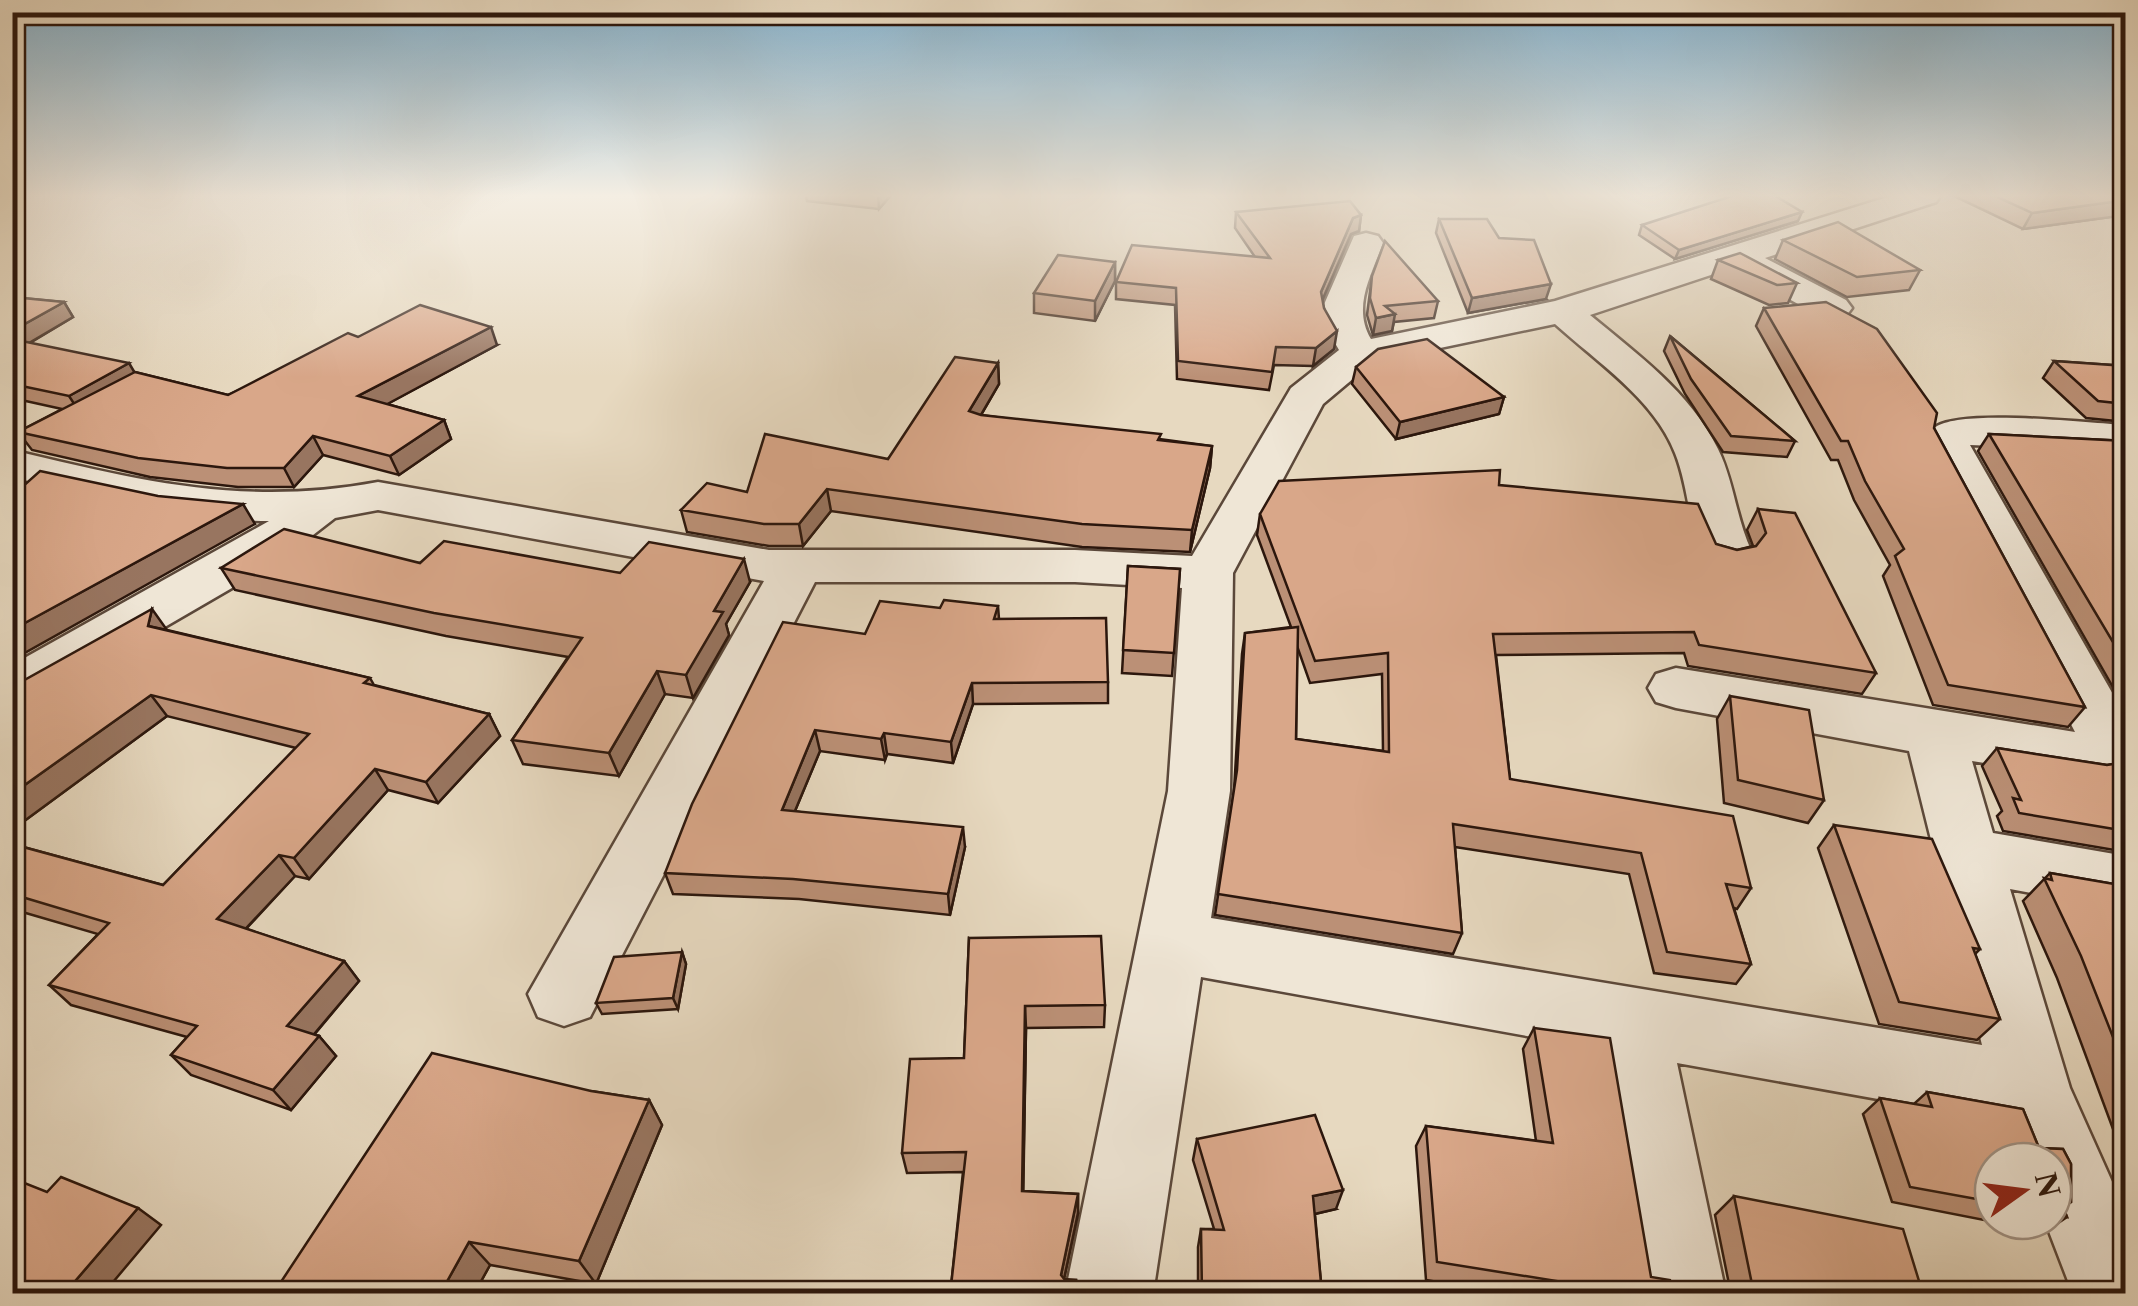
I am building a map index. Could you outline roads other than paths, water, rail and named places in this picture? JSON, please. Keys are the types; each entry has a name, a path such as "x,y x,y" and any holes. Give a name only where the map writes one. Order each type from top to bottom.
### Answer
{"street":[{"path":"1360,353 1343,324 1340,309 1361,256"},
{"path":"1108,1294 1199,791 1208,572 1306,397 1360,353 1562,310 1726,256"},
{"path":"1736,256 1833,308"},
{"path":"1562,310 1679,421 1697,449 1714,528 1727,552"},
{"path":"1676,688 1934,734 2091,757 2110,756 2110,742 1948,445 1950,436 1963,431 2126,438"},
{"path":"12,463 108,486 224,507 320,506 378,496 769,566 1075,566 1208,572"},
{"path":"12,690 264,548 320,506"},
{"path":"564,994 796,566"},
{"path":"1934,734 2032,1090 2118,1294"},
{"path":"1968,856 2126,884"},
{"path":"1171,941 2032,1090"},
{"path":"1632,1022 1682,1294"}]}
